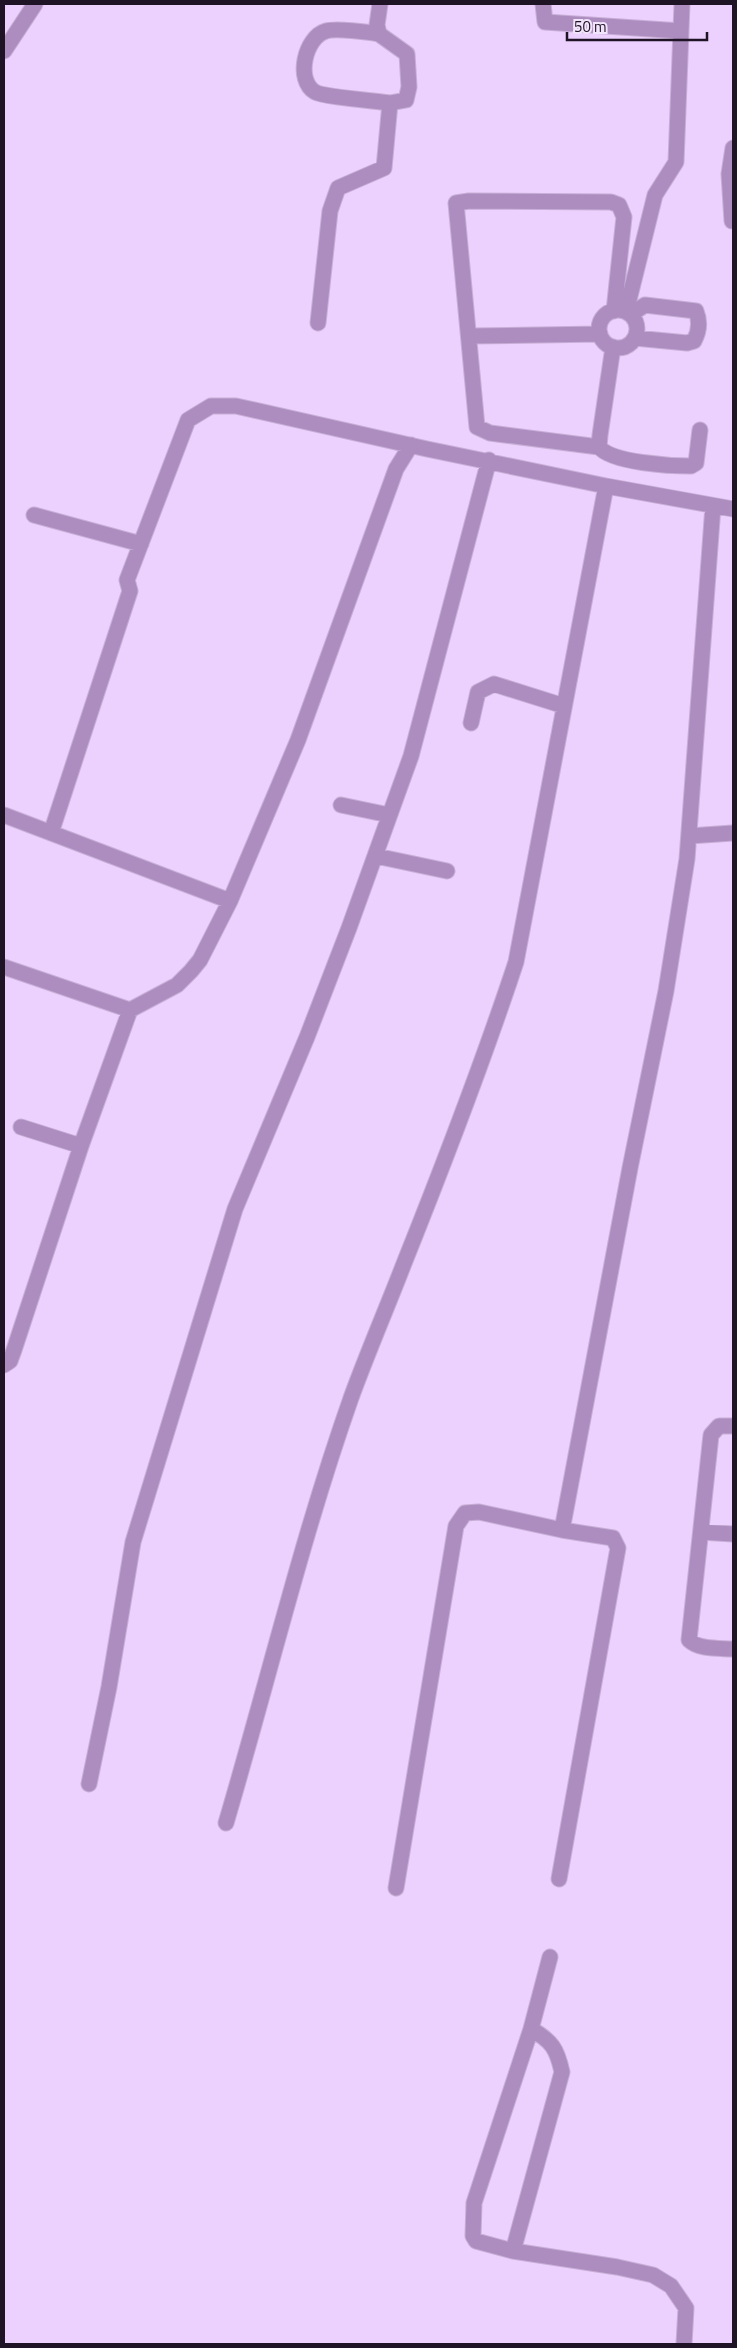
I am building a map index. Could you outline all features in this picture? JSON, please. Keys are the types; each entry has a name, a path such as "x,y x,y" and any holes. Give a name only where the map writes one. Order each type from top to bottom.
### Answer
{"street":[{"path":"4,51 34,4"},
{"path":"379,34 380,4"},
{"path":"543,4 545,22 681,31"},
{"path":"623,312 655,195 676,162 682,4"},
{"path":"327,31 379,34 407,54 409,87 406,100 390,103 315,92 306,82 304,68 310,45 317,35 327,31"},
{"path":"318,323 330,211 338,188 384,168 390,103"},
{"path":"732,221 729,174 733,148"},
{"path":"635,338 687,343 694,341 698,335 698,318 696,312 687,309 645,305 623,312 602,319 600,334 613,347 626,346 635,338 637,325 623,312 624,217 619,205 611,202 456,203 470,336 477,427 490,432 599,447 602,451 625,459 691,466 696,463 700,430"},
{"path":"470,336 600,334"},
{"path":"599,447 613,347"},
{"path":"51,833 130,591 127,580 188,420 211,406 236,406 606,486 733,509"},
{"path":"4,1365 10,1361 14,1350 81,1146 130,1010 178,985 191,971 200,960 230,902 298,740 396,470 411,445"},
{"path":"89,1784 110,1687 133,1542 235,1209 307,1037 376,856 411,756 489,460"},
{"path":"226,1823 265,1690 305,1539 351,1397 411,1248 500,1011 516,962 606,486"},
{"path":"562,1530 630,1168 666,991 689,836 713,506"},
{"path":"34,515 141,544"},
{"path":"471,723 478,692 494,684 564,706"},
{"path":"341,805 389,815"},
{"path":"4,815 230,902"},
{"path":"689,836 733,833"},
{"path":"376,856 447,872"},
{"path":"4,966 130,1010"},
{"path":"21,1127 81,1146"},
{"path":"733,1426 719,1426 711,1435 689,1640 696,1645 704,1647 733,1648"},
{"path":"396,1888 456,1526 465,1513 479,1512 562,1530 613,1538 618,1548 559,1879"},
{"path":"701,1532 733,1534"},
{"path":"550,1957 531,2029 474,2203 473,2236 476,2241 513,2251 617,2267 653,2276 671,2286 686,2308 684,2344"},
{"path":"513,2251 562,2072 558,2053 546,2038 531,2029"}]}
